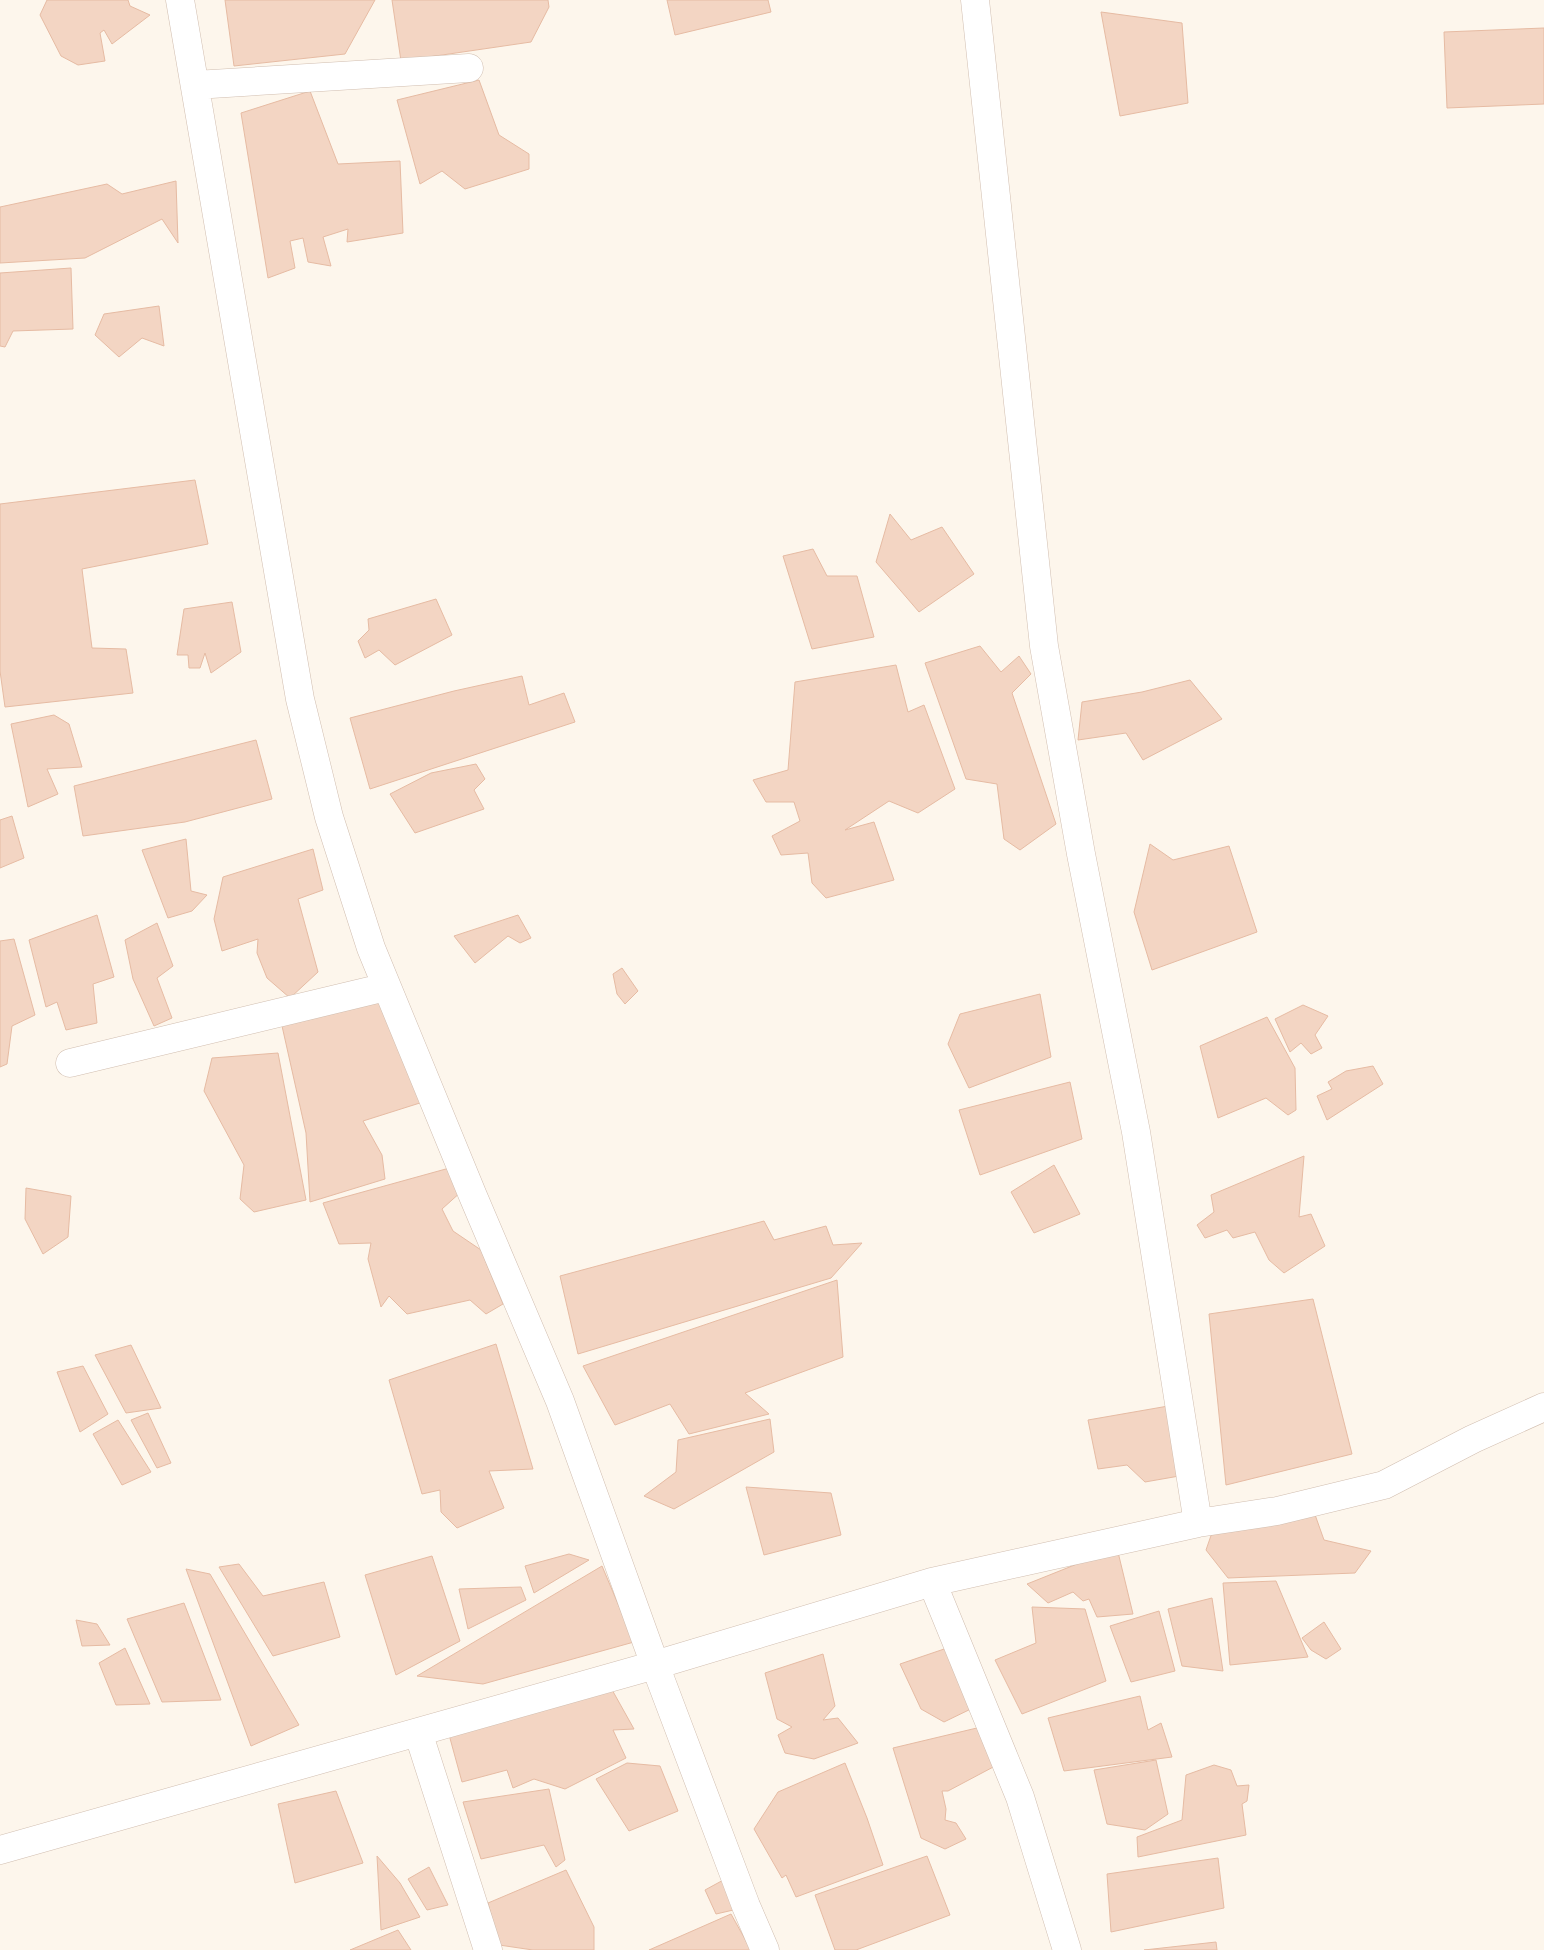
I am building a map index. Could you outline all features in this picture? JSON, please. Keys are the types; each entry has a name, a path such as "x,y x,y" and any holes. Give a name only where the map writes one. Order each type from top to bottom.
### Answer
{"street":[{"path":"180,0 300,699 329,817 371,948 386,987 560,1401 655,1666 746,1906 765,1950"},
{"path":"975,0 1044,646 1080,854 1136,1132 1198,1523"},
{"path":"195,85 468,68"},
{"path":"70,1063 386,987"},
{"path":"0,1850 655,1666 932,1582 1198,1523 1277,1511 1384,1485 1473,1439 1544,1408"},
{"path":"932,1582 1020,1798 1067,1950"},
{"path":"418,1732 488,1950"}],"building":[{"path":"47,0 128,0 130,6 150,15 112,44 104,30 100,33 105,61 78,65 61,56 40,15"},
{"path":"225,0 375,0 345,54 234,66"},
{"path":"392,0 548,0 549,7 531,42 401,61"},
{"path":"667,0 768,0 771,12 675,35"},
{"path":"1101,12 1182,23 1188,103 1120,116"},
{"path":"1544,28 1544,104 1447,108 1444,32"},
{"path":"479,80 499,135 529,154 529,169 465,189 442,171 420,184 397,100"},
{"path":"310,91 338,164 400,161 403,233 347,242 348,229 323,237 331,266 308,262 303,238 290,241 295,268 268,278 241,113"},
{"path":"176,181 178,243 162,219 85,258 0,263 0,207 107,184 122,194"},
{"path":"71,268 73,329 13,331 5,347 0,346 0,273"},
{"path":"159,306 164,346 142,338 119,357 95,335 104,314"},
{"path":"195,480 208,544 82,569 92,648 126,649 133,693 5,707 0,671 0,504"},
{"path":"890,514 911,540 942,527 974,574 919,612 876,562"},
{"path":"813,549 827,576 857,576 874,637 812,649 783,556"},
{"path":"436,599 452,635 395,665 379,650 365,658 358,641 369,630 368,619"},
{"path":"232,602 241,652 211,673 205,653 200,668 189,668 188,655 177,655 184,609"},
{"path":"980,646 1001,672 1019,656 1031,674 1012,693 1056,824 1020,850 1004,839 997,784 966,779 925,663"},
{"path":"896,665 908,712 924,705 955,789 918,813 889,801 845,830 874,822 894,880 826,898 812,883 808,853 781,855 772,836 800,821 794,802 766,802 753,780 788,770 795,682"},
{"path":"522,676 529,705 564,693 575,722 370,789 350,718 454,691"},
{"path":"1190,680 1222,719 1143,760 1126,733 1078,740 1082,702 1142,692"},
{"path":"54,715 69,724 82,767 47,769 58,794 28,807 11,724"},
{"path":"256,740 272,799 185,822 83,836 74,786"},
{"path":"476,764 485,779 474,790 484,809 415,833 390,794 431,773"},
{"path":"12,816 24,858 0,868 0,820"},
{"path":"186,839 191,891 207,895 192,911 168,918 142,850"},
{"path":"1150,844 1173,860 1229,846 1257,932 1152,970 1134,912"},
{"path":"313,849 323,890 298,899 318,972 290,998 267,978 257,953 258,939 222,951 214,919 223,877"},
{"path":"97,915 114,977 93,984 97,1023 66,1030 57,1002 46,1007 29,940"},
{"path":"518,915 531,938 520,943 508,936 475,963 454,936"},
{"path":"157,923 173,966 157,978 172,1018 154,1026 133,979 125,940"},
{"path":"14,939 35,1015 12,1026 7,1064 0,1067 0,941"},
{"path":"622,968 638,991 625,1004 617,994 613,974"},
{"path":"1040,994 1051,1057 969,1088 948,1044 960,1014"},
{"path":"377,998 423,1102 363,1121 382,1155 385,1179 310,1202 306,1133 280,1017"},
{"path":"1303,1005 1328,1016 1315,1035 1322,1048 1311,1054 1301,1043 1290,1052 1275,1019"},
{"path":"1267,1017 1295,1068 1296,1110 1288,1115 1266,1098 1218,1118 1200,1046"},
{"path":"278,1053 306,1200 254,1212 240,1199 244,1165 204,1091 212,1058"},
{"path":"1373,1066 1383,1084 1327,1120 1317,1096 1332,1089 1328,1082 1346,1071"},
{"path":"1070,1082 1082,1139 980,1175 959,1110"},
{"path":"1304,1156 1299,1217 1311,1214 1325,1246 1284,1273 1269,1260 1255,1232 1233,1238 1227,1230 1205,1238 1197,1225 1214,1212 1211,1195"},
{"path":"1054,1165 1080,1214 1034,1233 1011,1192"},
{"path":"453,1167 462,1191 442,1209 453,1231 481,1250 503,1304 486,1314 470,1300 407,1314 389,1296 381,1307 368,1259 371,1243 339,1244 323,1203"},
{"path":"26,1188 71,1196 68,1237 43,1254 25,1219"},
{"path":"764,1221 774,1240 826,1226 833,1245 862,1243 831,1278 578,1354 560,1276"},
{"path":"837,1280 843,1357 745,1393 769,1414 689,1434 670,1404 615,1425 583,1366"},
{"path":"1313,1299 1352,1454 1226,1485 1209,1314"},
{"path":"496,1344 533,1469 489,1471 504,1508 457,1528 441,1512 440,1490 422,1494 389,1380"},
{"path":"131,1345 161,1408 126,1413 95,1355"},
{"path":"83,1366 108,1414 80,1432 57,1372"},
{"path":"1174,1405 1185,1475 1145,1482 1127,1465 1098,1469 1088,1420"},
{"path":"148,1413 171,1463 157,1468 131,1420"},
{"path":"770,1419 774,1452 674,1509 644,1496 676,1472 678,1440"},
{"path":"118,1420 151,1472 122,1485 93,1434"},
{"path":"746,1487 831,1493 841,1535 764,1555"},
{"path":"1313,1509 1324,1540 1371,1551 1355,1573 1228,1578 1206,1550 1215,1524"},
{"path":"1117,1548 1133,1614 1097,1617 1089,1599 1083,1601 1073,1592 1048,1603 1027,1584"},
{"path":"569,1554 589,1560 534,1593 525,1566"},
{"path":"432,1556 460,1641 396,1675 365,1575"},
{"path":"239,1564 263,1596 324,1582 340,1637 273,1656 219,1567"},
{"path":"602,1566 634,1642 483,1684 417,1676"},
{"path":"186,1569 210,1574 299,1725 251,1746"},
{"path":"1276,1581 1308,1657 1230,1665 1223,1583"},
{"path":"521,1587 526,1600 468,1629 459,1589"},
{"path":"1212,1598 1223,1671 1182,1666 1168,1609"},
{"path":"184,1603 221,1700 162,1702 127,1619"},
{"path":"1032,1607 1085,1609 1106,1681 1022,1714 995,1660 1036,1643"},
{"path":"1159,1611 1175,1671 1131,1682 1110,1626"},
{"path":"76,1620 97,1624 110,1645 82,1646"},
{"path":"1324,1622 1341,1649 1326,1659 1311,1650 1302,1638"},
{"path":"953,1646 977,1706 944,1722 921,1709 900,1664"},
{"path":"125,1648 150,1704 116,1705 99,1663"},
{"path":"823,1654 835,1706 823,1720 838,1718 858,1743 814,1759 785,1753 778,1735 792,1727 777,1719 765,1673"},
{"path":"606,1679 634,1729 613,1730 626,1758 565,1789 534,1779 513,1788 507,1770 462,1782 448,1731"},
{"path":"1140,1696 1148,1730 1161,1723 1172,1757 1064,1771 1048,1718"},
{"path":"981,1727 997,1765 948,1791 942,1791 946,1809 945,1820 956,1823 966,1839 945,1849 921,1838 893,1748"},
{"path":"1156,1760 1168,1814 1145,1830 1107,1824 1094,1770"},
{"path":"627,1763 660,1766 678,1811 629,1831 596,1779"},
{"path":"845,1763 883,1865 796,1897 786,1875 782,1878 754,1829 778,1792"},
{"path":"1214,1765 1231,1770 1237,1786 1249,1785 1247,1801 1242,1804 1246,1835 1138,1857 1137,1837 1182,1820 1186,1775"},
{"path":"549,1789 565,1860 556,1867 544,1845 481,1859 463,1802"},
{"path":"336,1791 363,1863 295,1883 278,1804"},
{"path":"377,1856 400,1883 420,1917 381,1930"},
{"path":"927,1856 950,1915 856,1950 835,1950 815,1895"},
{"path":"1218,1858 1224,1908 1111,1932 1107,1874"},
{"path":"429,1867 448,1905 427,1910 408,1879"},
{"path":"566,1870 594,1927 594,1950 533,1950 499,1945 488,1903"},
{"path":"727,1878 742,1908 716,1914 705,1890"},
{"path":"731,1914 751,1950 649,1950"},
{"path":"398,1930 411,1950 350,1950"},
{"path":"1216,1942 1217,1950 1144,1950"}]}
